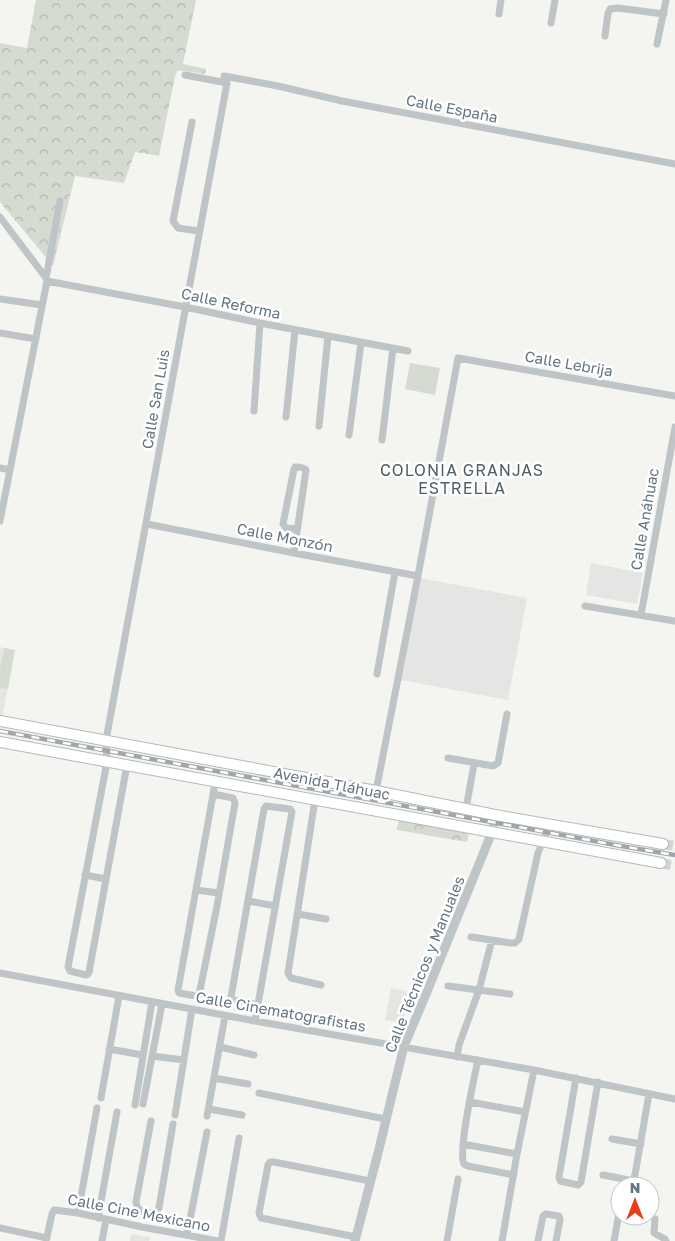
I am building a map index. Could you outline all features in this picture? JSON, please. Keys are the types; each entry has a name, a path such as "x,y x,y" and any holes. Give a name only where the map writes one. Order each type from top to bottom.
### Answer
{"main road":[{"name":"Avenida Tláhuac","path":"0,721 376,791 494,815 663,844"},
{"name":"Avenida Tláhuac","path":"0,742 661,864"}],"street":[{"path":"499,14 501,0"},
{"path":"551,23 555,0"},
{"path":"658,44 666,0"},
{"path":"605,36 610,9 618,8 664,14"},
{"path":"186,76 226,79"},
{"name":"Calle España","path":"226,79 675,164"},
{"name":"Calle San Luis","path":"106,880 89,972 86,975 70,971 68,967 107,762 106,740 147,524 226,79"},
{"path":"192,122 173,221 178,228 199,231"},
{"path":"0,521 36,339 60,201"},
{"path":"0,217 46,279"},
{"name":"Calle Reforma","path":"46,279 185,306 260,324 408,351"},
{"path":"0,299 42,305"},
{"path":"254,411 260,324"},
{"path":"286,417 295,330"},
{"path":"0,333 36,339"},
{"path":"319,426 328,336"},
{"path":"349,435 361,343"},
{"path":"382,440 393,348"},
{"name":"Calle Lebrija","path":"418,576 458,358 675,396"},
{"name":"Calle Anáhuac","path":"640,615 675,427"},
{"path":"294,554 306,470 305,468 295,467 283,524 286,528 297,529"},
{"path":"0,468 10,470"},
{"name":"Calle Monzón","path":"147,524 294,554 418,576"},
{"path":"377,674 396,572"},
{"path":"376,791 418,576"},
{"path":"585,606 675,621"},
{"path":"448,758 493,766 498,763 507,714"},
{"path":"466,809 474,764"},
{"path":"85,875 106,880 127,766"},
{"path":"213,794 233,798 235,803 199,995 196,996 179,993 178,990 215,782"},
{"path":"315,800 288,973 291,978 321,985"},
{"path":"255,1021 258,1005 276,906 292,812 290,809 266,806 231,996 233,1000 258,1005"},
{"name":"Calle Técnicos y Manuales","path":"356,1239 404,1046 492,832 494,815"},
{"path":"471,937 511,943 515,943 519,939 538,853 550,824"},
{"path":"196,890 219,893"},
{"path":"249,901 276,906"},
{"path":"298,914 326,919"},
{"path":"457,1057 459,1045 478,990 492,940"},
{"name":"Calle Cinematografistas","path":"0,973 225,1016 534,1070 675,1099"},
{"path":"448,986 510,994"},
{"path":"101,1098 119,996"},
{"path":"135,1105 152,1002"},
{"path":"143,1104 162,1004"},
{"path":"175,1115 192,1009"},
{"path":"225,1016 208,1113 242,1115"},
{"path":"220,1047 254,1055"},
{"path":"110,1049 143,1055"},
{"path":"152,1056 184,1060"},
{"path":"478,1060 463,1144 462,1160 464,1164 514,1175"},
{"path":"502,1241 534,1070"},
{"path":"214,1078 248,1084"},
{"path":"576,1078 559,1177 560,1181 578,1185 581,1182 598,1082"},
{"path":"260,1093 385,1119"},
{"path":"635,1176 649,1094"},
{"path":"470,1102 526,1112"},
{"path":"78,1213 97,1108"},
{"path":"98,1218 117,1112"},
{"path":"152,1121 136,1202 137,1207 145,1213 155,1213 159,1208 173,1124"},
{"path":"187,1235 207,1132"},
{"path":"220,1241 240,1138"},
{"path":"612,1139 641,1144"},
{"path":"463,1144 517,1154"},
{"path":"356,1239 261,1218 259,1213 268,1164 274,1162 370,1181"},
{"path":"602,1175 610,1177"},
{"path":"447,1241 458,1179"},
{"name":"Calle Cine Mexicano","path":"47,1239 54,1210 220,1241"},
{"path":"142,1227 145,1213"},
{"path":"538,1241 542,1216 546,1214 559,1216 556,1241"},
{"path":"102,1241 106,1220"},
{"path":"614,1241 617,1226"},
{"path":"654,1226 655,1235 666,1241"},
{"path":"0,1228 47,1239"}],"shaded area":[{"path":"591,563 643,573 637,604 586,595"},
{"path":"420,578 527,598 508,700 401,680"},
{"path":"0,647 15,650 2,719 0,719"},
{"path":"391,988 414,993 402,1023 385,1020"},
{"path":"131,1234 150,1237 149,1241 130,1241"}],"green space":[{"path":"36,0 196,0 183,64 206,69 205,74 178,70 175,76 159,156 135,152 124,183 75,176 53,266 0,202 0,43 27,48"},
{"path":"410,363 440,368 435,395 405,389"},
{"path":"4,648 15,650 8,689 0,688 0,669"},
{"path":"399,819 469,832 467,842 397,830"}],"tunnel":[{"path":"663,844 675,846"},
{"path":"661,863 675,866"}],"railway":[{"path":"0,731 675,855"}],"district":[{"name":"COLONIA GRANJAS ESTRELLA","path":"462,479"}]}
